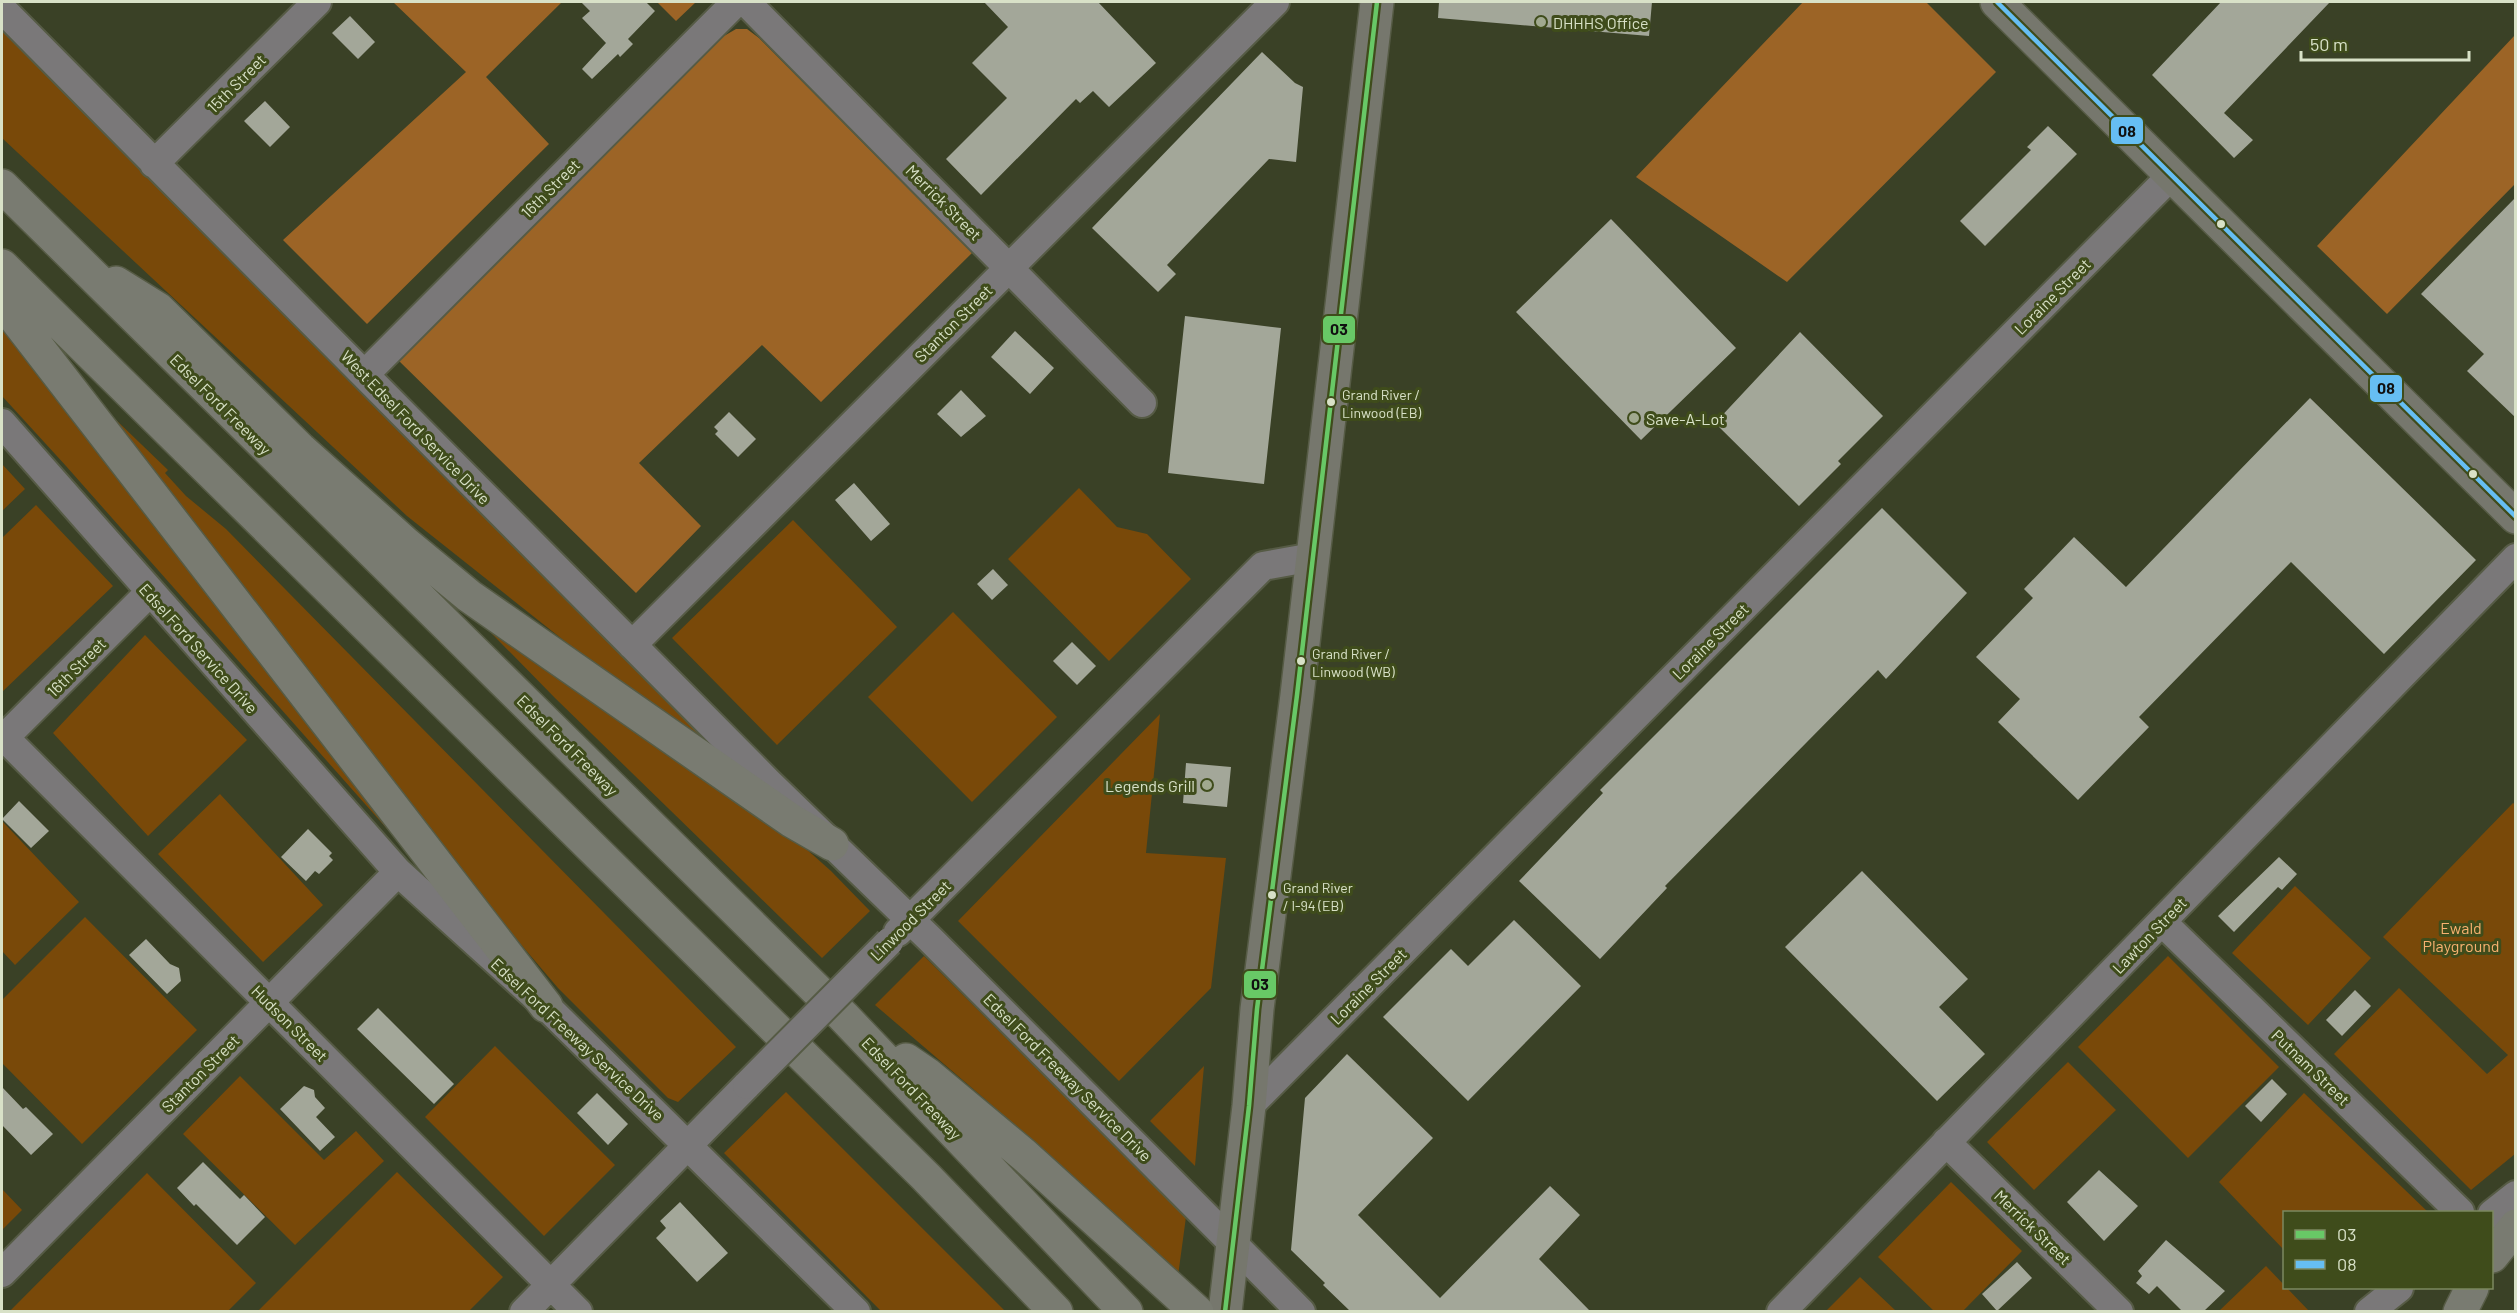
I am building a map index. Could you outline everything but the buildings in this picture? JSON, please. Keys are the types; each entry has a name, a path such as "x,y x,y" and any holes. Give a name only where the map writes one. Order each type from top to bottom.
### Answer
{"highway":[{"name":"Edsel Ford Freeway","path":"2,186 843,1016 1126,1311"},
{"path":"69,254 158,309 300,449 405,544 469,596 792,821 832,844"},
{"path":"2,266 926,1177 1056,1311"},
{"path":"2,301 546,1006"},
{"path":"843,1016 937,1082 1024,1155 1197,1311"},
{"path":"2493,1255 2516,1226"}],"main road":[{"path":"1225,1311 1249,1106 1257,1009 1313,556 1377,2"},
{"path":"1996,2 2516,517"}],"street":[{"name":"15th Street","path":"154,164 317,2"},
{"name":"16th Street","path":"365,374 736,2"},
{"name":"Merrick Street","path":"746,2 1142,403"},
{"name":"Stanton Street","path":"632,645 1275,2"},
{"name":"West Edsel Ford Service Drive","path":"2,9 832,844"},
{"name":"Loraine Street","path":"1249,1106 2171,176"},
{"name":"Edsel Ford Service Drive","path":"2,423 149,593 398,872"},
{"name":"Linwood Street","path":"524,1311 1263,566 1313,556"},
{"name":"Lawton Street","path":"1781,1311 2516,558"},
{"name":"16th Street","path":"2,738 149,593"},
{"name":"Hudson Street","path":"2,738 578,1311"},
{"name":"Edsel Ford Freeway Service Drive","path":"832,844 1301,1311"},
{"name":"Stanton Street","path":"2,1273 398,872"},
{"name":"Edsel Ford Freeway Service Drive","path":"398,872 546,1006 856,1311"},
{"name":"Putnam Street","path":"2162,922 2459,1211"},
{"name":"Merrick Street","path":"1946,1142 2119,1311"},
{"path":"2493,1213 2516,1195"},
{"path":"2369,1311 2396,1289"}],"green space":[{"path":"2,30 715,744 711,747 591,662 407,516 2,138"},
{"path":"2,326 396,839 2,396"},
{"path":"108,415 114,418 168,470 165,473 186,496 226,529 736,1047 678,1102 668,1098 558,988 507,928"},
{"path":"2,464 25,489 2,511"},
{"path":"1079,488 1117,527 1147,534 1191,579 1109,661 1008,559"},
{"path":"36,505 113,586 2,692 2,538"},
{"path":"793,520 897,627 777,745 672,638"},
{"path":"448,589 777,823 831,871 870,911 822,958 555,698"},
{"path":"953,612 1057,717 972,802 868,697"},
{"path":"145,635 247,740 148,836 53,733"},
{"path":"1160,714 1146,853 1226,858 1211,988 1119,1081 958,921"},
{"path":"220,794 323,905 263,962 158,854"},
{"name":"Ewald Playground","path":"2513,803 2516,805 2515,1154 2471,1190 2334,1054 2399,988 2487,1074 2508,1055 2383,937"},
{"path":"2,821 79,902 15,965 2,951"},
{"path":"2295,886 2371,958 2308,1025 2232,953"},
{"path":"85,917 197,1030 82,1144 2,1063 2,1000"},
{"path":"924,956 1186,1217 1178,1276 986,1100 875,1005"},
{"path":"2168,956 2279,1067 2188,1158 2078,1047"},
{"path":"495,1046 615,1165 544,1236 425,1117"},
{"path":"2068,1062 2116,1110 2034,1190 1987,1142"},
{"path":"1204,1066 1195,1166 1150,1121"},
{"path":"240,1076 324,1160 356,1131 384,1161 295,1245 183,1134"},
{"path":"786,1092 1005,1311 881,1311 724,1153"},
{"path":"2304,1093 2427,1211 2283,1211 2283,1249 2219,1182"},
{"path":"397,1172 503,1277 469,1311 258,1311"},
{"path":"147,1173 256,1283 228,1311 10,1311"},
{"path":"1951,1182 2022,1251 1963,1311 1934,1311 1878,1257"},
{"path":"2,1189 22,1210 2,1230"},
{"path":"2266,1266 2283,1284 2283,1289 2288,1289 2309,1311 2219,1311"},
{"path":"1860,1277 1896,1311 1826,1311"}],"shaded area":[{"path":"393,2 562,2 486,77 549,144 367,324 283,240 466,72"},
{"path":"657,2 696,2 676,21"},
{"path":"1803,2 1926,2 1996,72 1787,282 1636,177"},
{"path":"736,29 747,29 759,38 972,253 821,402 762,345 639,463 701,526 636,593 398,360 724,36"},
{"path":"2515,35 2515,184 2387,314 2317,246"}],"transit line":[{"name":"03","path":"1225,1312 1249,1106 1257,1009 1297,695 1377,2"},
{"name":"08","path":"1997,2 2516,517"}],"place":[{"name":"DHHHS Office","path":"1541,22"},
{"name":"Grand River / Linwood (EB)","path":"1331,402"},
{"name":"Save-A-Lot","path":"1634,418"},
{"name":"Grand River / Linwood (WB)","path":"1301,661"},
{"name":"Legends Grill","path":"1207,785"},
{"name":"Grand River / I-94 (EB)","path":"1272,895"}]}
